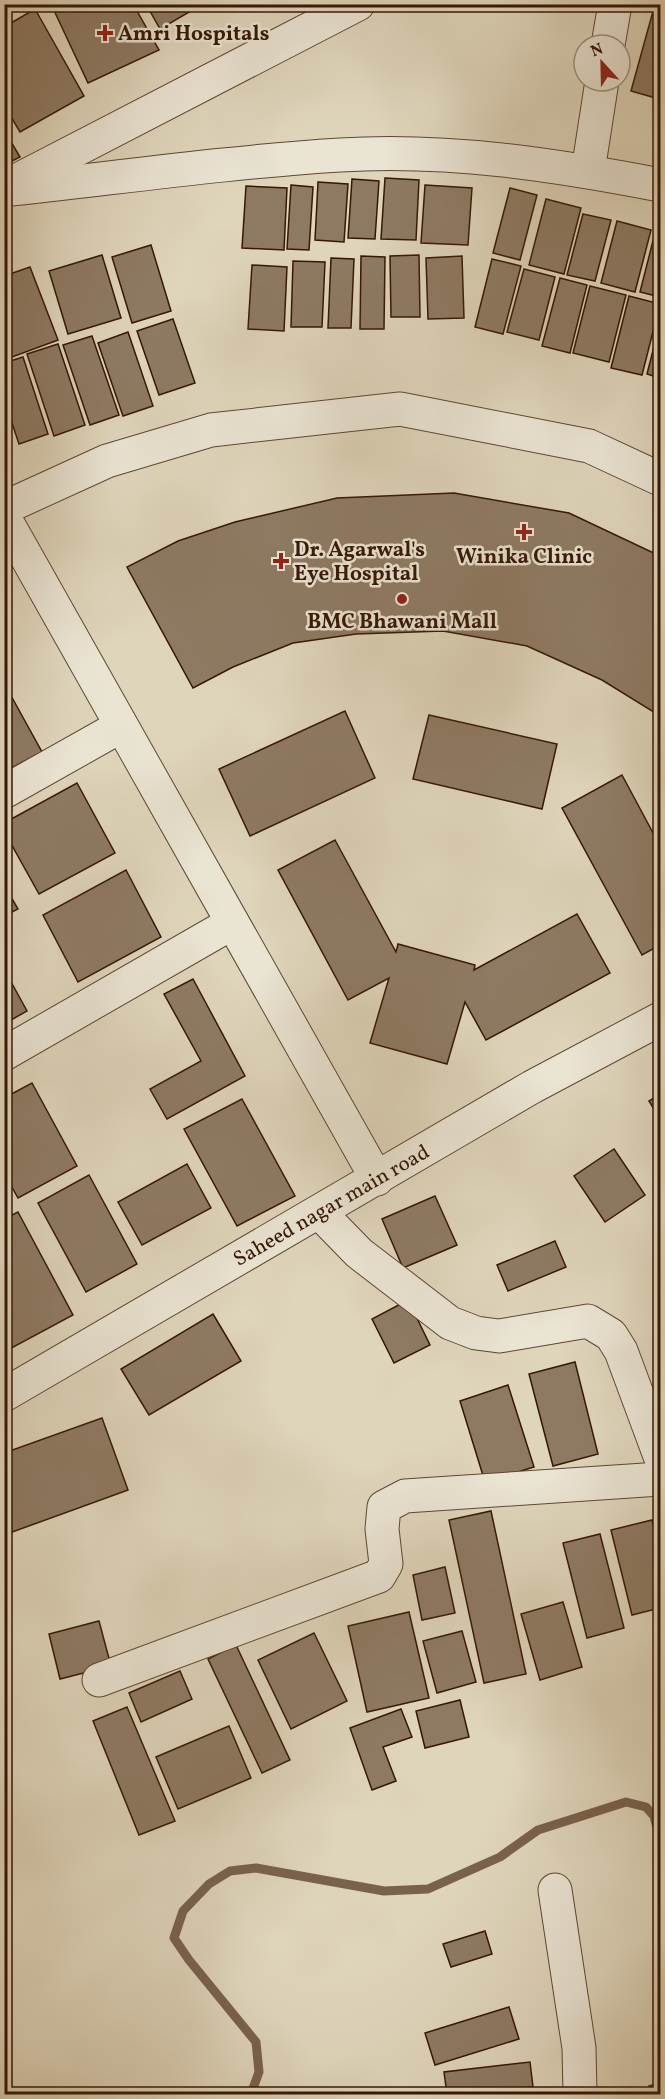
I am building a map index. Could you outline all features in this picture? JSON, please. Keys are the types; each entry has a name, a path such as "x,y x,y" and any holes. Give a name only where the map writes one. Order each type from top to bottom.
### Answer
{"street":[{"path":"4,188 358,4"},
{"path":"610,33 615,4"},
{"path":"588,171 600,93"},
{"path":"4,188 341,154 463,156 588,171 660,185"},
{"path":"4,508 107,461 211,430 400,409 589,446 660,479"},
{"path":"4,518 377,1179"},
{"path":"4,792 122,726"},
{"path":"4,1054 232,923"},
{"name":"Saheed nagar main road","path":"4,1395 532,1087 660,1019"},
{"path":"319,1212 359,1253 450,1323 476,1333 499,1336 588,1321 611,1335 621,1351 642,1401 660,1456"},
{"path":"99,1680 379,1576 386,1564 382,1529 384,1507 405,1496 660,1479"},
{"path":"555,1890 579,2048 580,2094"}],"building":[{"path":"51,4 133,4 159,50 88,83"},
{"path":"146,4 203,4 160,29"},
{"path":"655,4 660,4 659,99 632,91"},
{"path":"35,9 84,96 20,132 4,105 4,27"},
{"path":"4,130 20,157 4,165"},
{"path":"385,178 419,180 416,240 381,239"},
{"path":"352,179 379,181 375,239 348,238"},
{"path":"318,182 348,184 344,242 315,240"},
{"path":"291,185 313,187 309,250 287,249"},
{"path":"425,185 472,188 468,245 421,243"},
{"path":"246,186 287,188 284,250 242,248"},
{"path":"510,188 537,195 520,260 493,253"},
{"path":"546,199 581,208 564,274 529,265"},
{"path":"583,214 611,220 595,281 567,275"},
{"path":"617,221 651,230 635,292 601,283"},
{"path":"655,233 660,234 660,297 640,292"},
{"path":"151,245 171,311 132,323 112,257"},
{"path":"102,255 121,318 68,334 49,271"},
{"path":"419,255 420,317 391,317 390,256"},
{"path":"361,256 385,257 384,329 360,329"},
{"path":"462,256 464,318 428,319 426,258"},
{"path":"331,258 354,259 351,328 328,328"},
{"path":"492,259 521,266 503,334 475,327"},
{"path":"293,261 325,262 322,327 291,327"},
{"path":"252,265 287,267 284,331 248,329"},
{"path":"30,267 58,340 4,360 4,276"},
{"path":"524,269 555,277 539,340 507,332"},
{"path":"560,278 587,285 570,353 542,346"},
{"path":"590,286 626,295 609,362 573,353"},
{"path":"629,296 660,304 642,375 611,368"},
{"path":"173,319 195,383 159,395 137,331"},
{"path":"660,323 660,378 647,374"},
{"path":"128,332 153,406 123,416 98,343"},
{"path":"92,336 119,415 90,425 63,345"},
{"path":"58,344 85,425 54,436 27,354"},
{"path":"23,357 48,434 19,444 4,399 4,363"},
{"name":"BMC Bhawani Mall","path":"454,493 569,513 660,556 660,716 602,680 527,646 443,631 356,634 293,643 233,667 193,688 127,567 178,541 235,522 337,498"},
{"path":"4,683 42,752 4,772"},
{"path":"345,711 375,778 250,836 219,769"},
{"path":"429,715 557,744 542,809 413,779"},
{"path":"622,775 660,846 660,945 642,955 562,808"},
{"path":"77,783 115,853 39,894 4,831 4,823"},
{"path":"335,840 396,952 398,944 475,965 474,970 577,914 610,973 486,1040 465,1002 447,1064 370,1043 389,978 348,1000 278,870"},
{"path":"126,870 161,937 78,982 43,915"},
{"path":"4,885 18,909 4,916"},
{"path":"4,969 27,1011 4,1024"},
{"path":"193,979 245,1076 167,1119 150,1089 201,1061 164,994"},
{"path":"32,1083 77,1166 18,1198 4,1173 4,1098"},
{"path":"660,1094 660,1119 649,1101"},
{"path":"242,1099 295,1196 237,1226 184,1129"},
{"path":"614,1149 645,1195 605,1222 574,1176"},
{"path":"187,1164 211,1208 142,1245 118,1202"},
{"path":"89,1175 137,1264 86,1292 38,1203"},
{"path":"435,1196 457,1245 403,1268 382,1219"},
{"path":"18,1212 73,1315 4,1352 4,1219"},
{"path":"555,1241 566,1267 508,1291 497,1265"},
{"path":"408,1300 430,1345 394,1363 372,1319"},
{"path":"213,1314 241,1361 149,1415 121,1369"},
{"path":"575,1362 598,1454 553,1466 529,1374"},
{"path":"508,1385 534,1467 485,1482 460,1401"},
{"path":"102,1418 128,1490 4,1535 4,1453"},
{"path":"491,1511 526,1674 484,1683 449,1520"},
{"path":"652,1520 660,1555 660,1608 632,1615 611,1530"},
{"path":"600,1534 624,1628 587,1638 563,1543"},
{"path":"445,1567 455,1613 422,1620 413,1575"},
{"path":"563,1602 582,1667 540,1680 521,1614"},
{"path":"409,1612 429,1698 367,1712 348,1626"},
{"path":"99,1621 111,1666 60,1679 49,1634"},
{"path":"462,1631 476,1682 437,1693 423,1641"},
{"path":"314,1633 347,1701 291,1729 258,1660"},
{"path":"236,1645 290,1760 262,1773 208,1659"},
{"path":"180,1671 192,1699 141,1722 129,1693"},
{"path":"460,1700 469,1737 425,1748 416,1711"},
{"path":"127,1707 175,1821 139,1835 93,1721"},
{"path":"401,1709 412,1737 383,1747 396,1781 372,1790 350,1728"},
{"path":"229,1726 251,1778 178,1809 156,1757"},
{"path":"485,1931 492,1954 451,1967 443,1944"},
{"path":"509,2007 519,2039 435,2065 425,2033"},
{"path":"530,2062 533,2087 447,2094 444,2072"},
{"path":"660,2083 660,2094 651,2094 649,2086"}],"waterway":[{"path":"251,2094 259,2072 256,2042 189,1960 174,1938 183,1911 209,1884 230,1871 256,1868 384,1891 428,1889 500,1857 538,1830 626,1802 646,1807 654,1816 660,1839"}],"place":[{"name":"Amri Hospitals","path":"105,33"},
{"name":"Winika Clinic","path":"524,532"},
{"name":"Dr. Agarwal's Eye Hospital","path":"281,561"},
{"name":"BMC Bhawani Mall","path":"402,599"}]}
